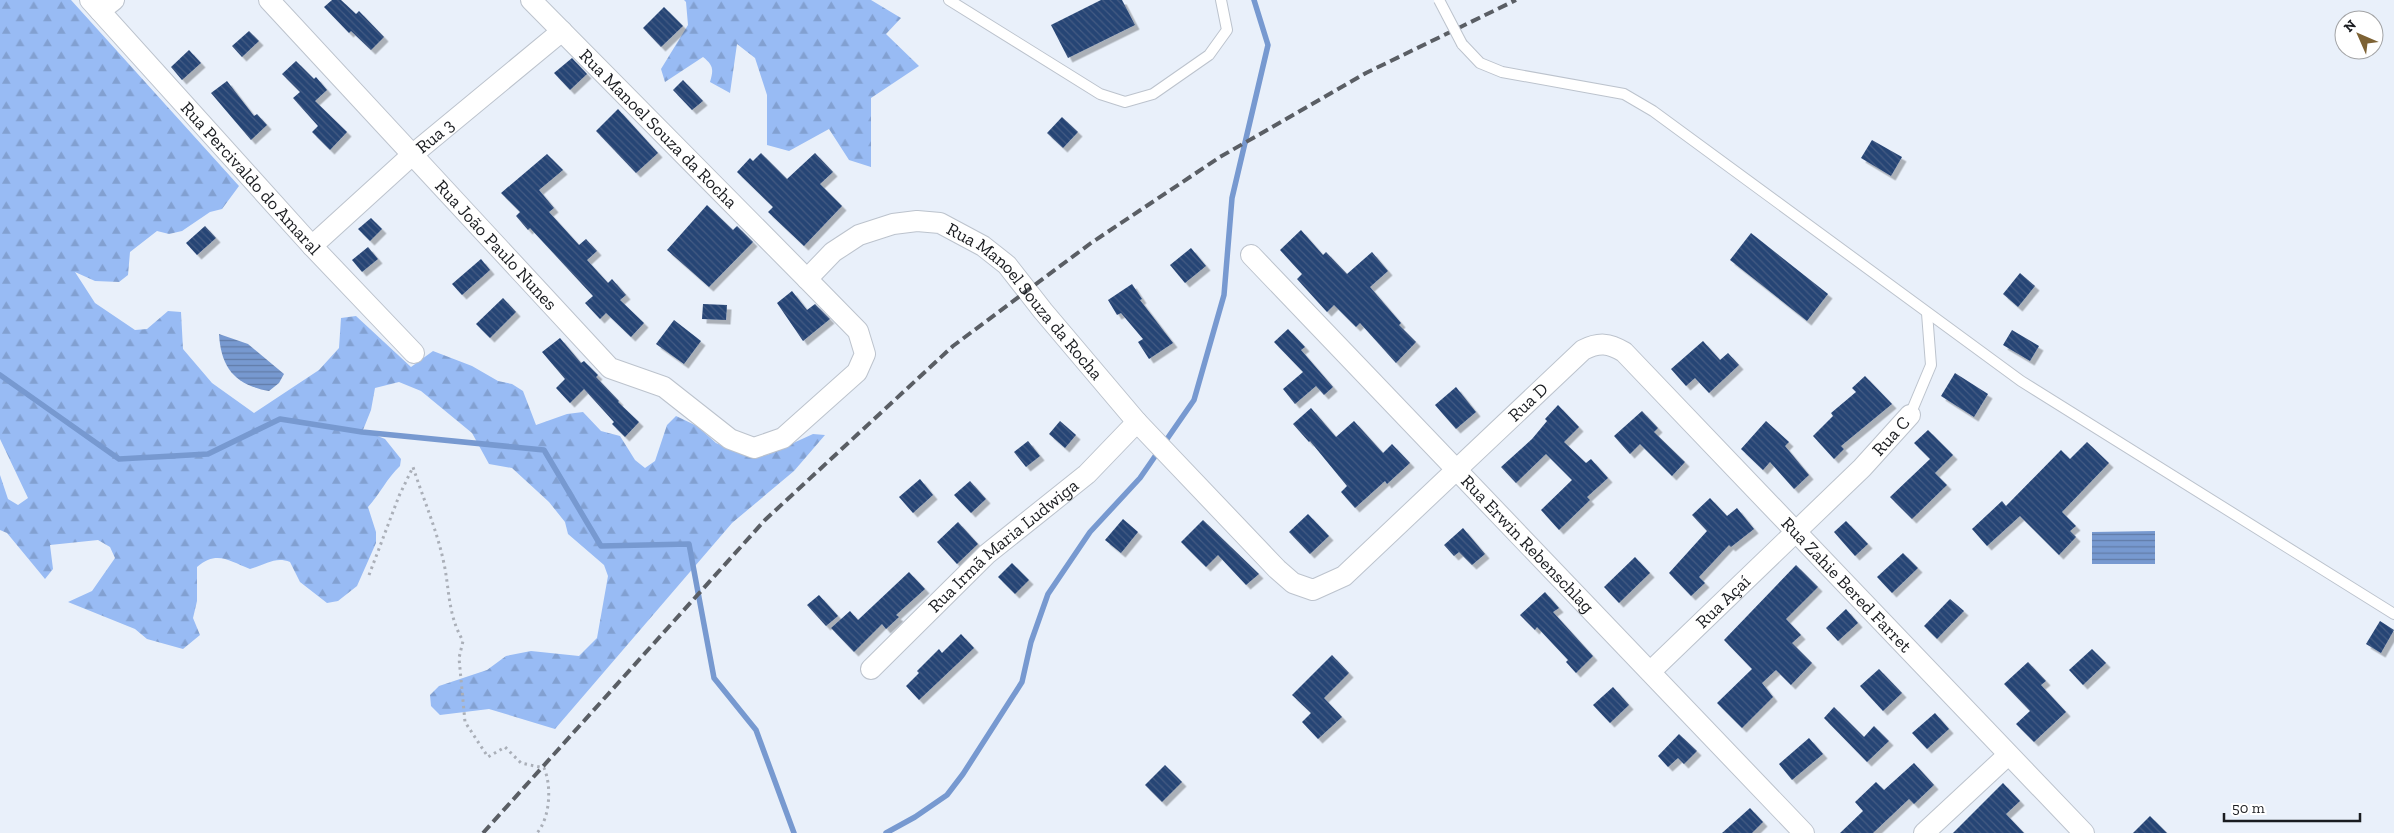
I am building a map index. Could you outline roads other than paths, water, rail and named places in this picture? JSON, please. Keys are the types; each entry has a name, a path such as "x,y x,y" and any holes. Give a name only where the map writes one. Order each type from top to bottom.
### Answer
{"street":[{"name":"Rua João Paulo Nunes","path":"269,0 610,368 664,387 730,439 754,448 783,438 857,372 865,354 858,331 807,279"},
{"name":"Rua Manoel Souza da Rocha","path":"531,0 807,279 833,252 859,235 893,224 917,221 940,223 983,246 1008,265 1043,311 1137,422 1277,569 1294,583 1313,590 1344,576 1457,469"},
{"name":"Rua Percivaldo do Amaral","path":"101,4 312,246 414,353"},
{"name":"Rua 3","path":"312,246 412,155 562,31"},
{"name":"Rua Erwin Rebenschlag","path":"1251,255 1804,833"},
{"name":"Rua D","path":"1457,469 1583,350 1594,344 1604,344"},
{"name":"Rua Zahie Bered Farret","path":"1604,344 1624,352 2084,833"},
{"name":"Rua C","path":"1796,531 1862,468 1910,415"},
{"name":"Rua Irmã Maria Ludwiga","path":"871,669 987,554 1087,474 1137,422"},
{"name":"Rua Açaí","path":"1651,671 1796,531"},
{"path":"1924,833 2008,755"}],"lane":[{"path":"949,0 1100,94 1125,102 1153,94 1209,56 1228,30 1221,0"},
{"path":"1439,0 1462,44 1480,64 1502,72 1624,94 1653,111 1927,314 2021,381 2394,614"},
{"name":"Rua C","path":"1910,415 1931,365 1927,314"}],"waterway":[{"path":"886,833 915,817 947,795 963,774 1022,682 1031,642 1048,594 1090,532 1140,478 1194,400 1224,295 1232,198 1268,45 1254,0"},
{"path":"0,375 119,459 208,454 280,419 362,432 544,450 601,546 689,544 714,678 756,730 794,833"}],"railway":[{"path":"483,833 765,520 953,346 1091,243 1220,157 1366,73 1516,0"}]}
